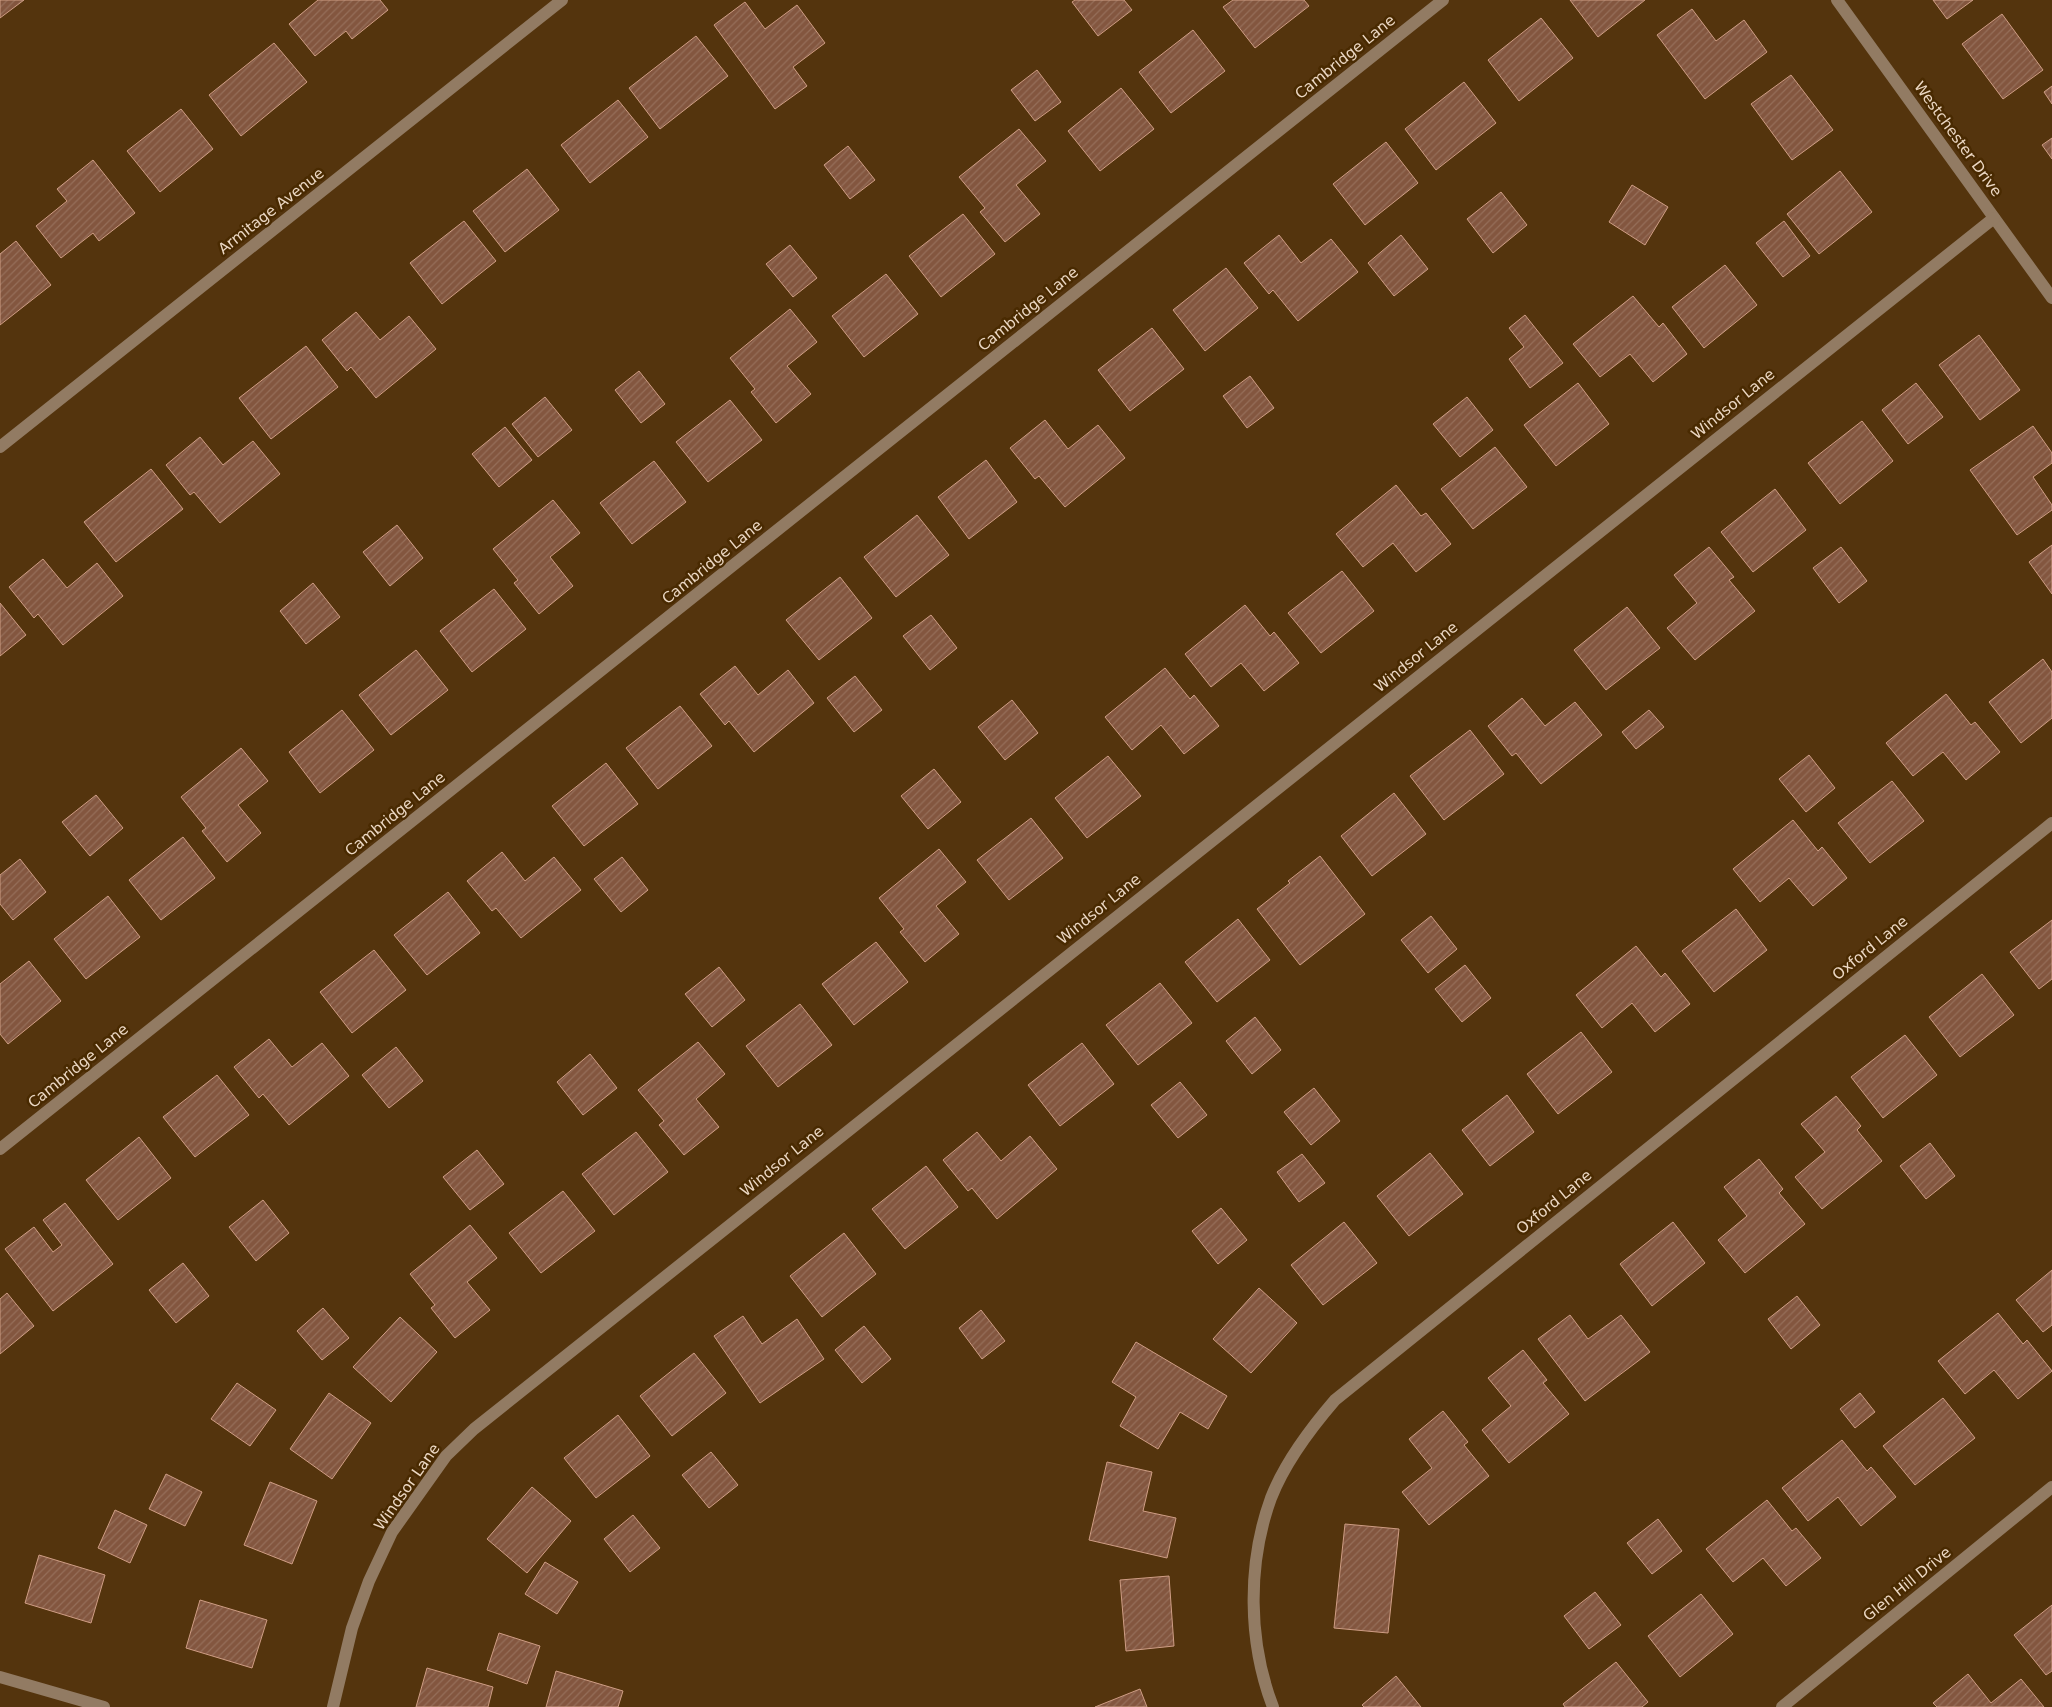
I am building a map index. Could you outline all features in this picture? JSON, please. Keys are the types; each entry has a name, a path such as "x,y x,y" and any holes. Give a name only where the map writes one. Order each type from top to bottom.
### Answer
{"street":[{"name":"Armitage Avenue","path":"0,446 562,0"},
{"name":"Cambridge Lane","path":"0,1148 1443,0"},
{"name":"Westchester Drive","path":"1837,0 2052,298"},
{"name":"Windsor Lane","path":"333,1707 352,1628 369,1580 392,1532 446,1456 474,1429 1994,218"},
{"name":"Oxford Lane","path":"1272,1707 1260,1669 1255,1627 1256,1552 1271,1498 1291,1459 1310,1429 1334,1400 2052,823"},
{"name":"Glen Hill Drive","path":"1782,1707 2052,1487"},
{"path":"0,1677 104,1707"}],"building":[{"path":"0,0 24,0 0,18"},
{"path":"318,0 380,0 388,10 352,39 346,31 315,56 289,24"},
{"path":"1075,0 1124,0 1132,10 1098,36 1072,2"},
{"path":"1233,0 1304,0 1309,6 1255,48 1223,7"},
{"path":"1570,0 1645,0 1598,37"},
{"path":"1933,0 1973,0 1947,19"},
{"path":"745,2 765,29 797,5 825,43 793,67 807,86 775,109 714,25"},
{"path":"1692,9 1716,41 1744,20 1767,52 1705,99 1657,35"},
{"path":"2002,14 2043,70 2003,99 1962,44"},
{"path":"1541,18 1573,58 1519,101 1488,60"},
{"path":"1193,30 1225,71 1171,113 1139,72"},
{"path":"696,36 728,76 660,129 629,88"},
{"path":"274,43 307,82 241,136 209,95"},
{"path":"1037,70 1061,102 1035,121 1011,90"},
{"path":"1791,75 1833,130 1792,160 1751,104"},
{"path":"1464,82 1496,123 1436,170 1405,129"},
{"path":"2052,86 2052,104 2044,92"},
{"path":"1121,88 1154,129 1100,171 1068,131"},
{"path":"618,100 648,137 590,183 561,145"},
{"path":"181,109 213,149 160,192 127,151"},
{"path":"1019,129 1046,161 1016,185 1040,214 1005,242 980,212 985,208 959,177"},
{"path":"2052,138 2052,159 2042,145"},
{"path":"1386,142 1418,183 1365,225 1333,184"},
{"path":"848,146 875,180 850,199 824,165"},
{"path":"93,160 135,213 99,241 93,233 61,258 36,226 67,201 57,189"},
{"path":"527,169 559,210 505,252 473,211"},
{"path":"1840,171 1872,212 1819,254 1787,214"},
{"path":"1632,185 1668,207 1645,245 1609,222"},
{"path":"1501,192 1527,225 1493,253 1467,219"},
{"path":"963,214 995,254 941,297 909,256"},
{"path":"464,221 496,261 442,304 410,263"},
{"path":"1784,221 1810,256 1783,277 1756,243"},
{"path":"1279,235 1301,263 1331,239 1358,272 1298,321 1273,290 1269,294 1244,263"},
{"path":"1401,235 1428,269 1394,296 1368,263"},
{"path":"16,241 51,285 0,325 0,254"},
{"path":"790,245 817,278 793,297 766,264"},
{"path":"1725,265 1757,305 1704,348 1672,307"},
{"path":"1226,268 1258,308 1205,351 1173,310"},
{"path":"886,274 918,314 864,357 832,316"},
{"path":"1633,296 1659,327 1663,323 1687,354 1653,382 1630,354 1600,377 1573,344"},
{"path":"790,309 817,342 787,366 811,394 776,423 751,392 755,389 730,358"},
{"path":"356,312 380,340 409,316 436,349 376,398 351,367 347,371 322,340"},
{"path":"1525,315 1563,363 1530,388 1509,359 1524,347 1509,328"},
{"path":"1152,328 1184,369 1130,411 1098,370"},
{"path":"1979,335 2020,390 1980,420 1939,365"},
{"path":"306,346 338,387 271,439 239,398"},
{"path":"639,371 665,404 641,423 615,390"},
{"path":"1250,376 1274,408 1247,428 1223,396"},
{"path":"1578,383 1609,424 1556,466 1524,425"},
{"path":"1916,383 1943,417 1908,444 1882,410"},
{"path":"545,397 572,430 538,457 512,424"},
{"path":"1467,397 1493,430 1460,457 1433,424"},
{"path":"730,400 762,440 708,482 676,442"},
{"path":"1045,420 1068,449 1098,425 1125,458 1065,507 1039,476 1035,479 1010,448"},
{"path":"1862,421 1893,461 1840,504 1808,463"},
{"path":"2033,426 2052,453 2052,463 2033,477 2052,505 2052,510 2017,535 1970,470"},
{"path":"505,427 532,460 499,487 472,454"},
{"path":"200,437 223,465 253,441 280,474 220,523 194,492 190,495 166,465"},
{"path":"1495,447 1527,487 1473,529 1441,489"},
{"path":"986,460 1017,502 969,539 938,497"},
{"path":"654,461 686,502 632,544 600,503"},
{"path":"151,469 183,509 116,562 84,522"},
{"path":"1396,485 1421,516 1426,513 1451,544 1416,572 1393,543 1363,567 1336,534"},
{"path":"1775,489 1806,530 1753,572 1721,532"},
{"path":"553,500 580,533 550,557 573,586 539,614 514,583 518,580 493,549"},
{"path":"917,515 949,555 896,597 864,557"},
{"path":"397,525 423,558 390,586 363,552"},
{"path":"2052,545 2052,594 2029,562"},
{"path":"1709,547 1734,577 1729,580 1755,611 1695,660 1667,628 1697,603 1674,575"},
{"path":"1841,547 1867,581 1839,603 1813,568"},
{"path":"43,559 67,588 97,563 123,596 63,645 38,614 34,618 9,587"},
{"path":"1342,571 1374,611 1321,653 1288,613"},
{"path":"840,577 872,618 819,660 786,620"},
{"path":"313,583 340,617 306,644 280,611"},
{"path":"494,589 526,629 472,672 440,631"},
{"path":"0,603 26,635 0,656"},
{"path":"1245,605 1270,636 1274,632 1299,663 1264,691 1241,663 1211,687 1185,654"},
{"path":"1627,607 1660,648 1606,690 1574,650"},
{"path":"931,615 957,648 930,670 903,636"},
{"path":"416,650 448,690 391,735 359,695"},
{"path":"2043,659 2052,672 2052,718 2021,743 1989,702"},
{"path":"735,666 758,695 788,670 814,703 754,752 729,721 725,725 700,694"},
{"path":"1165,668 1190,699 1194,695 1219,726 1184,754 1161,725 1132,750 1105,717"},
{"path":"855,676 882,710 854,732 827,698"},
{"path":"1946,694 1971,725 1975,722 2000,752 1966,780 1943,752 1913,776 1886,743"},
{"path":"1522,698 1545,726 1575,702 1602,735 1541,784 1516,753 1512,756 1488,726"},
{"path":"1012,700 1038,733 1005,760 978,727"},
{"path":"680,706 712,746 658,789 626,748"},
{"path":"342,710 374,750 320,793 289,752"},
{"path":"1649,710 1664,727 1636,749 1622,732"},
{"path":"1470,730 1504,774 1444,820 1410,776"},
{"path":"241,748 268,781 238,805 261,833 227,862 202,831 206,828 181,797"},
{"path":"1809,755 1835,788 1806,812 1779,779"},
{"path":"1108,756 1141,796 1087,838 1055,798"},
{"path":"606,763 638,804 584,846 552,806"},
{"path":"934,769 961,802 928,829 901,796"},
{"path":"1892,781 1924,821 1870,863 1838,823"},
{"path":"1394,793 1426,834 1372,876 1341,836"},
{"path":"96,795 123,828 90,856 62,822"},
{"path":"1031,818 1063,858 1009,900 977,860"},
{"path":"1793,820 1818,851 1822,847 1847,878 1813,906 1789,878 1760,902 1733,869"},
{"path":"183,837 215,878 161,920 129,880"},
{"path":"939,849 966,882 936,906 959,934 925,962 900,932 904,929 879,898"},
{"path":"502,852 525,881 554,857 581,890 521,938 496,908 492,911 467,881"},
{"path":"1320,856 1365,914 1300,965 1257,909"},
{"path":"622,857 648,890 621,912 594,879"},
{"path":"20,859 46,892 13,920 0,904 0,875"},
{"path":"448,892 480,933 427,975 394,935"},
{"path":"108,896 140,937 86,979 54,939"},
{"path":"1736,909 1767,950 1714,992 1682,951"},
{"path":"1431,916 1457,949 1428,973 1401,940"},
{"path":"1238,919 1270,960 1217,1002 1185,962"},
{"path":"2052,920 2052,979 2039,989 2010,952"},
{"path":"876,942 908,982 854,1025 822,984"},
{"path":"1636,946 1661,977 1665,973 1690,1004 1655,1032 1632,1003 1602,1028 1576,995"},
{"path":"374,950 406,990 352,1033 320,992"},
{"path":"29,961 61,1001 8,1044 0,1034 0,984"},
{"path":"1465,965 1491,998 1462,1022 1435,989"},
{"path":"719,967 745,1000 712,1027 685,994"},
{"path":"1982,974 2014,1015 1960,1057 1929,1017"},
{"path":"1160,983 1192,1023 1138,1065 1106,1025"},
{"path":"800,1004 832,1045 778,1087 746,1046"},
{"path":"1255,1017 1281,1050 1252,1074 1226,1041"},
{"path":"1581,1032 1612,1072 1558,1114 1527,1074"},
{"path":"1905,1035 1937,1075 1883,1118 1851,1077"},
{"path":"269,1039 292,1067 322,1043 349,1076 289,1125 263,1094 259,1098 234,1067"},
{"path":"698,1042 725,1074 696,1099 719,1127 684,1155 659,1125 664,1121 638,1090"},
{"path":"1082,1043 1114,1084 1060,1126 1028,1085"},
{"path":"396,1047 423,1081 389,1108 362,1075"},
{"path":"590,1054 617,1088 583,1115 557,1082"},
{"path":"217,1075 249,1115 195,1157 163,1117"},
{"path":"1180,1082 1207,1115 1178,1138 1151,1105"},
{"path":"1314,1088 1340,1121 1311,1145 1284,1112"},
{"path":"1507,1095 1534,1132 1490,1166 1462,1130"},
{"path":"1836,1096 1861,1126 1857,1130 1882,1161 1822,1209 1795,1177 1825,1152 1801,1124"},
{"path":"636,1132 668,1172 614,1215 582,1174"},
{"path":"977,1132 1001,1161 1030,1136 1057,1169 997,1219 972,1188 968,1191 943,1160"},
{"path":"139,1137 171,1178 118,1220 86,1180"},
{"path":"1930,1143 1955,1176 1926,1199 1900,1166"},
{"path":"477,1150 504,1184 470,1210 443,1177"},
{"path":"1430,1153 1463,1194 1409,1236 1377,1196"},
{"path":"1302,1154 1325,1183 1299,1202 1277,1172"},
{"path":"1759,1159 1783,1189 1779,1193 1805,1224 1745,1273 1718,1240 1747,1216 1724,1187"},
{"path":"926,1166 958,1207 905,1249 872,1209"},
{"path":"563,1191 595,1231 541,1273 509,1233"},
{"path":"263,1200 289,1233 256,1261 229,1227"},
{"path":"65,1203 113,1264 53,1311 5,1249 34,1227 53,1252 62,1245 43,1220"},
{"path":"1221,1208 1247,1240 1218,1264 1192,1231"},
{"path":"1344,1222 1377,1263 1323,1305 1291,1265"},
{"path":"1673,1222 1705,1263 1652,1306 1620,1264"},
{"path":"470,1225 497,1258 467,1282 490,1310 455,1338 431,1308 435,1305 410,1274"},
{"path":"844,1233 876,1274 822,1317 790,1276"},
{"path":"183,1263 209,1296 176,1323 149,1290"},
{"path":"2052,1270 2052,1325 2043,1332 2016,1300"},
{"path":"1259,1288 1297,1323 1251,1373 1213,1339"},
{"path":"7,1293 34,1326 0,1354 0,1299"},
{"path":"1797,1296 1820,1325 1791,1349 1768,1319"},
{"path":"323,1308 349,1338 322,1360 297,1331"},
{"path":"981,1310 1005,1341 982,1359 959,1328"},
{"path":"1998,1313 2023,1344 2027,1340 2052,1371 2018,1399 1994,1370 1965,1394 1938,1361"},
{"path":"1570,1315 1588,1339 1621,1315 1650,1352 1585,1401 1538,1339"},
{"path":"743,1316 762,1344 797,1319 824,1359 760,1403 714,1336"},
{"path":"400,1317 437,1352 391,1402 353,1367"},
{"path":"864,1326 891,1359 862,1383 835,1350"},
{"path":"1136,1342 1227,1396 1208,1429 1180,1412 1158,1449 1120,1426 1136,1397 1112,1382"},
{"path":"1523,1350 1547,1380 1543,1383 1569,1414 1509,1463 1482,1430 1511,1406 1488,1378"},
{"path":"694,1353 726,1393 672,1436 640,1396"},
{"path":"237,1383 276,1410 250,1446 211,1419"},
{"path":"329,1393 371,1423 332,1479 290,1449"},
{"path":"1860,1393 1875,1412 1855,1428 1840,1409"},
{"path":"1943,1398 1975,1438 1915,1485 1883,1446"},
{"path":"1443,1411 1468,1442 1464,1445 1489,1476 1429,1525 1402,1492 1432,1468 1409,1439"},
{"path":"618,1415 650,1456 596,1498 564,1458"},
{"path":"1842,1440 1867,1471 1871,1467 1896,1497 1861,1526 1838,1497 1808,1521 1782,1488"},
{"path":"711,1452 738,1485 709,1508 682,1475"},
{"path":"1107,1462 1152,1472 1143,1511 1176,1518 1167,1558 1089,1540"},
{"path":"166,1474 202,1492 185,1526 149,1509"},
{"path":"270,1482 317,1501 292,1564 244,1545"},
{"path":"532,1487 571,1521 527,1573 487,1539"},
{"path":"1767,1500 1792,1531 1796,1528 1821,1558 1786,1586 1763,1558 1733,1582 1706,1549"},
{"path":"115,1510 147,1525 130,1563 98,1548"},
{"path":"633,1515 660,1548 630,1572 604,1539"},
{"path":"1658,1519 1682,1551 1652,1574 1627,1543"},
{"path":"1345,1524 1399,1529 1388,1633 1334,1628"},
{"path":"39,1555 105,1575 91,1623 25,1603"},
{"path":"545,1562 578,1582 557,1614 525,1594"},
{"path":"1169,1576 1174,1646 1126,1651 1120,1580"},
{"path":"1595,1592 1621,1625 1589,1649 1564,1616"},
{"path":"1701,1594 1733,1634 1680,1677 1648,1636"},
{"path":"200,1600 267,1620 252,1668 186,1648"},
{"path":"2052,1605 2052,1671 2046,1675 2014,1635"},
{"path":"499,1633 540,1646 527,1684 487,1670"},
{"path":"1616,1662 1648,1702 1642,1707 1565,1707 1563,1704"},
{"path":"427,1668 493,1687 488,1707 416,1707"},
{"path":"556,1671 623,1691 618,1707 546,1707"},
{"path":"1968,1674 1991,1703 2021,1679 2044,1707 1937,1707 1933,1703"},
{"path":"1396,1676 1421,1707 1364,1707 1362,1705"},
{"path":"1140,1689 1147,1707 1095,1707"}]}
